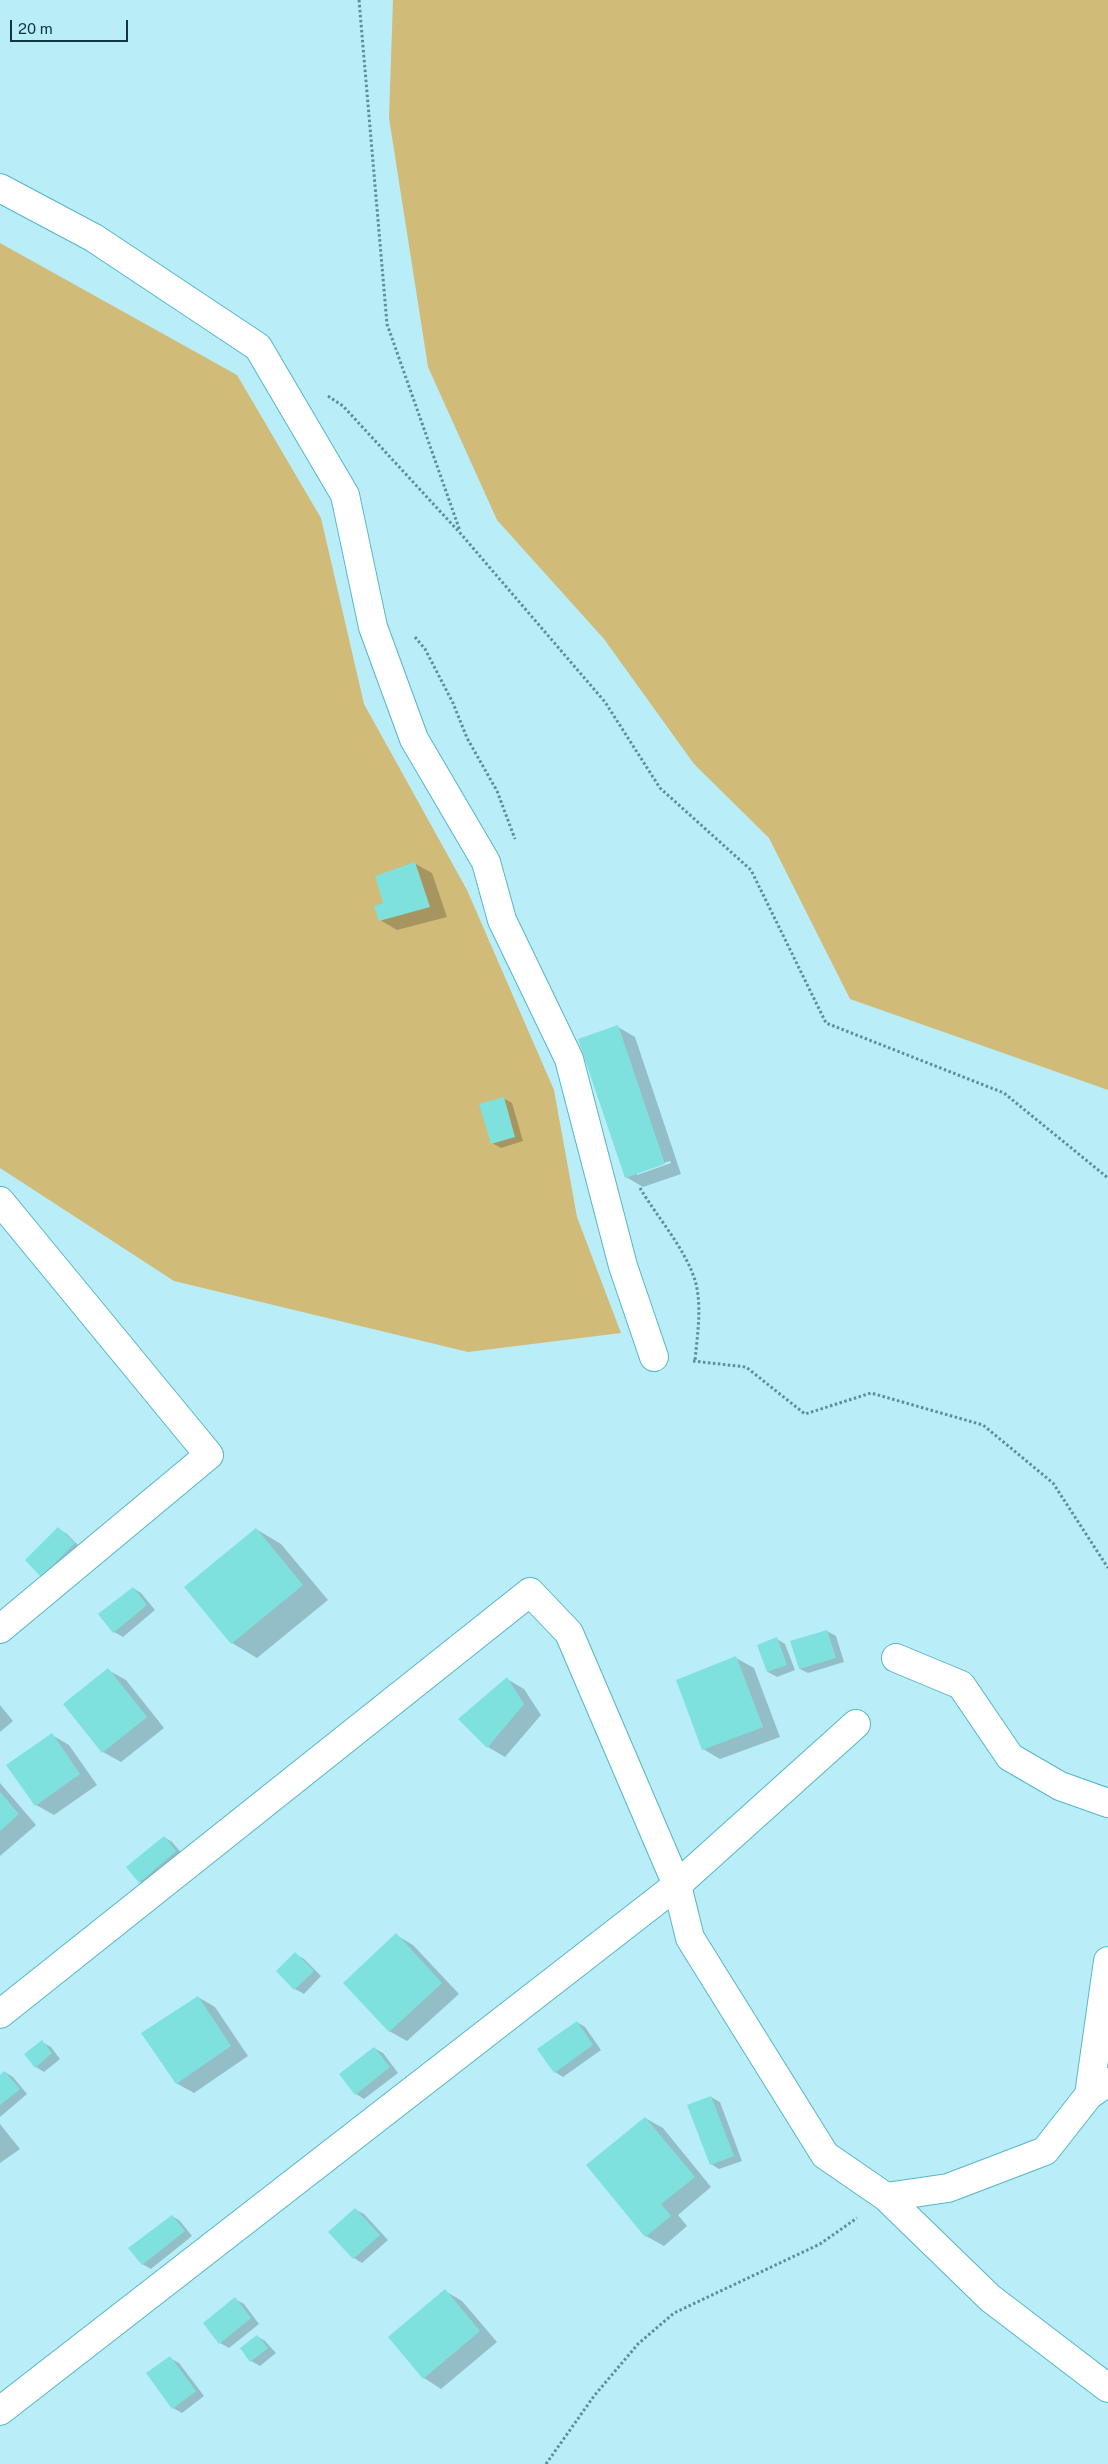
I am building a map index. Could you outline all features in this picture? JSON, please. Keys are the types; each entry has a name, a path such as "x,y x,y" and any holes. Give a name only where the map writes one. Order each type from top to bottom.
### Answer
{"street":[{"path":"0,188 94,238 258,347 345,495 373,627 414,739 486,862 502,920 568,1059 623,1266 654,1357"},
{"path":"0,1201 209,1455 0,1629"},
{"path":"0,2014 530,1592 569,1633 676,1885 690,1938 825,2156 886,2197 990,2298 1108,2388"},
{"path":"896,1658 961,1685 1010,1757 1060,1786 1108,1803"},
{"path":"0,2411 676,1885 856,1724"},
{"path":"886,2197 948,2188 1045,2151 1099,2088 1108,1961"}],"path":[{"path":"359,0 387,324 461,534"},
{"path":"321,390 343,406 461,534 605,702 660,788 751,870 826,1023 1004,1092 1108,1178"},
{"path":"654,1357 746,1367 805,1414 871,1394 983,1425 1054,1483 1108,1568"},
{"path":"546,2464 600,2388 638,2344 674,2314 820,2244 886,2197"}],"shaded area":[{"path":"393,0 1108,0 1108,1090 850,999 769,838 694,764 604,639 497,520 428,367 389,118"},
{"path":"0,243 237,375 321,518 364,704 467,890 554,1090 577,1217 621,1333 468,1352 174,1281 0,1168"}],"building":[{"path":"415,862 430,907 379,921 374,906 383,903 375,876"},
{"path":"618,1025 665,1164 625,1178 578,1039"},
{"path":"504,1097 515,1137 491,1144 479,1104"},
{"path":"58,1527 75,1543 41,1577 25,1560"},
{"path":"256,1528 303,1585 231,1644 184,1587"},
{"path":"133,1587 147,1605 113,1633 98,1614"},
{"path":"827,1630 836,1658 799,1669 790,1641"},
{"path":"777,1637 787,1665 767,1672 757,1645"},
{"path":"736,1656 763,1727 702,1750 676,1680"},
{"path":"108,1668 147,1717 102,1753 63,1704"},
{"path":"507,1677 524,1704 487,1748 458,1719"},
{"path":"52,1733 80,1774 35,1806 6,1765"},
{"path":"0,1792 19,1814 0,1831"},
{"path":"164,1836 176,1851 139,1883 126,1867"},
{"path":"396,1933 442,1983 389,2032 343,1983"},
{"path":"295,1952 314,1971 294,1990 276,1971"},
{"path":"198,1996 231,2046 176,2084 141,2033"},
{"path":"577,2021 593,2045 554,2073 537,2049"},
{"path":"42,2040 52,2053 35,2068 24,2054"},
{"path":"374,2047 390,2067 355,2095 339,2074"},
{"path":"4,2071 20,2089 0,2105 0,2075"},
{"path":"711,2096 734,2156 710,2165 687,2105"},
{"path":"645,2117 695,2177 661,2204 671,2216 645,2237 586,2165"},
{"path":"355,2208 380,2235 353,2259 328,2232"},
{"path":"172,2215 185,2231 142,2265 128,2248"},
{"path":"445,2289 480,2331 423,2379 388,2337"},
{"path":"235,2297 251,2318 219,2344 203,2323"},
{"path":"257,2335 268,2348 250,2362 240,2348"},
{"path":"170,2356 196,2391 172,2409 146,2373"}]}
